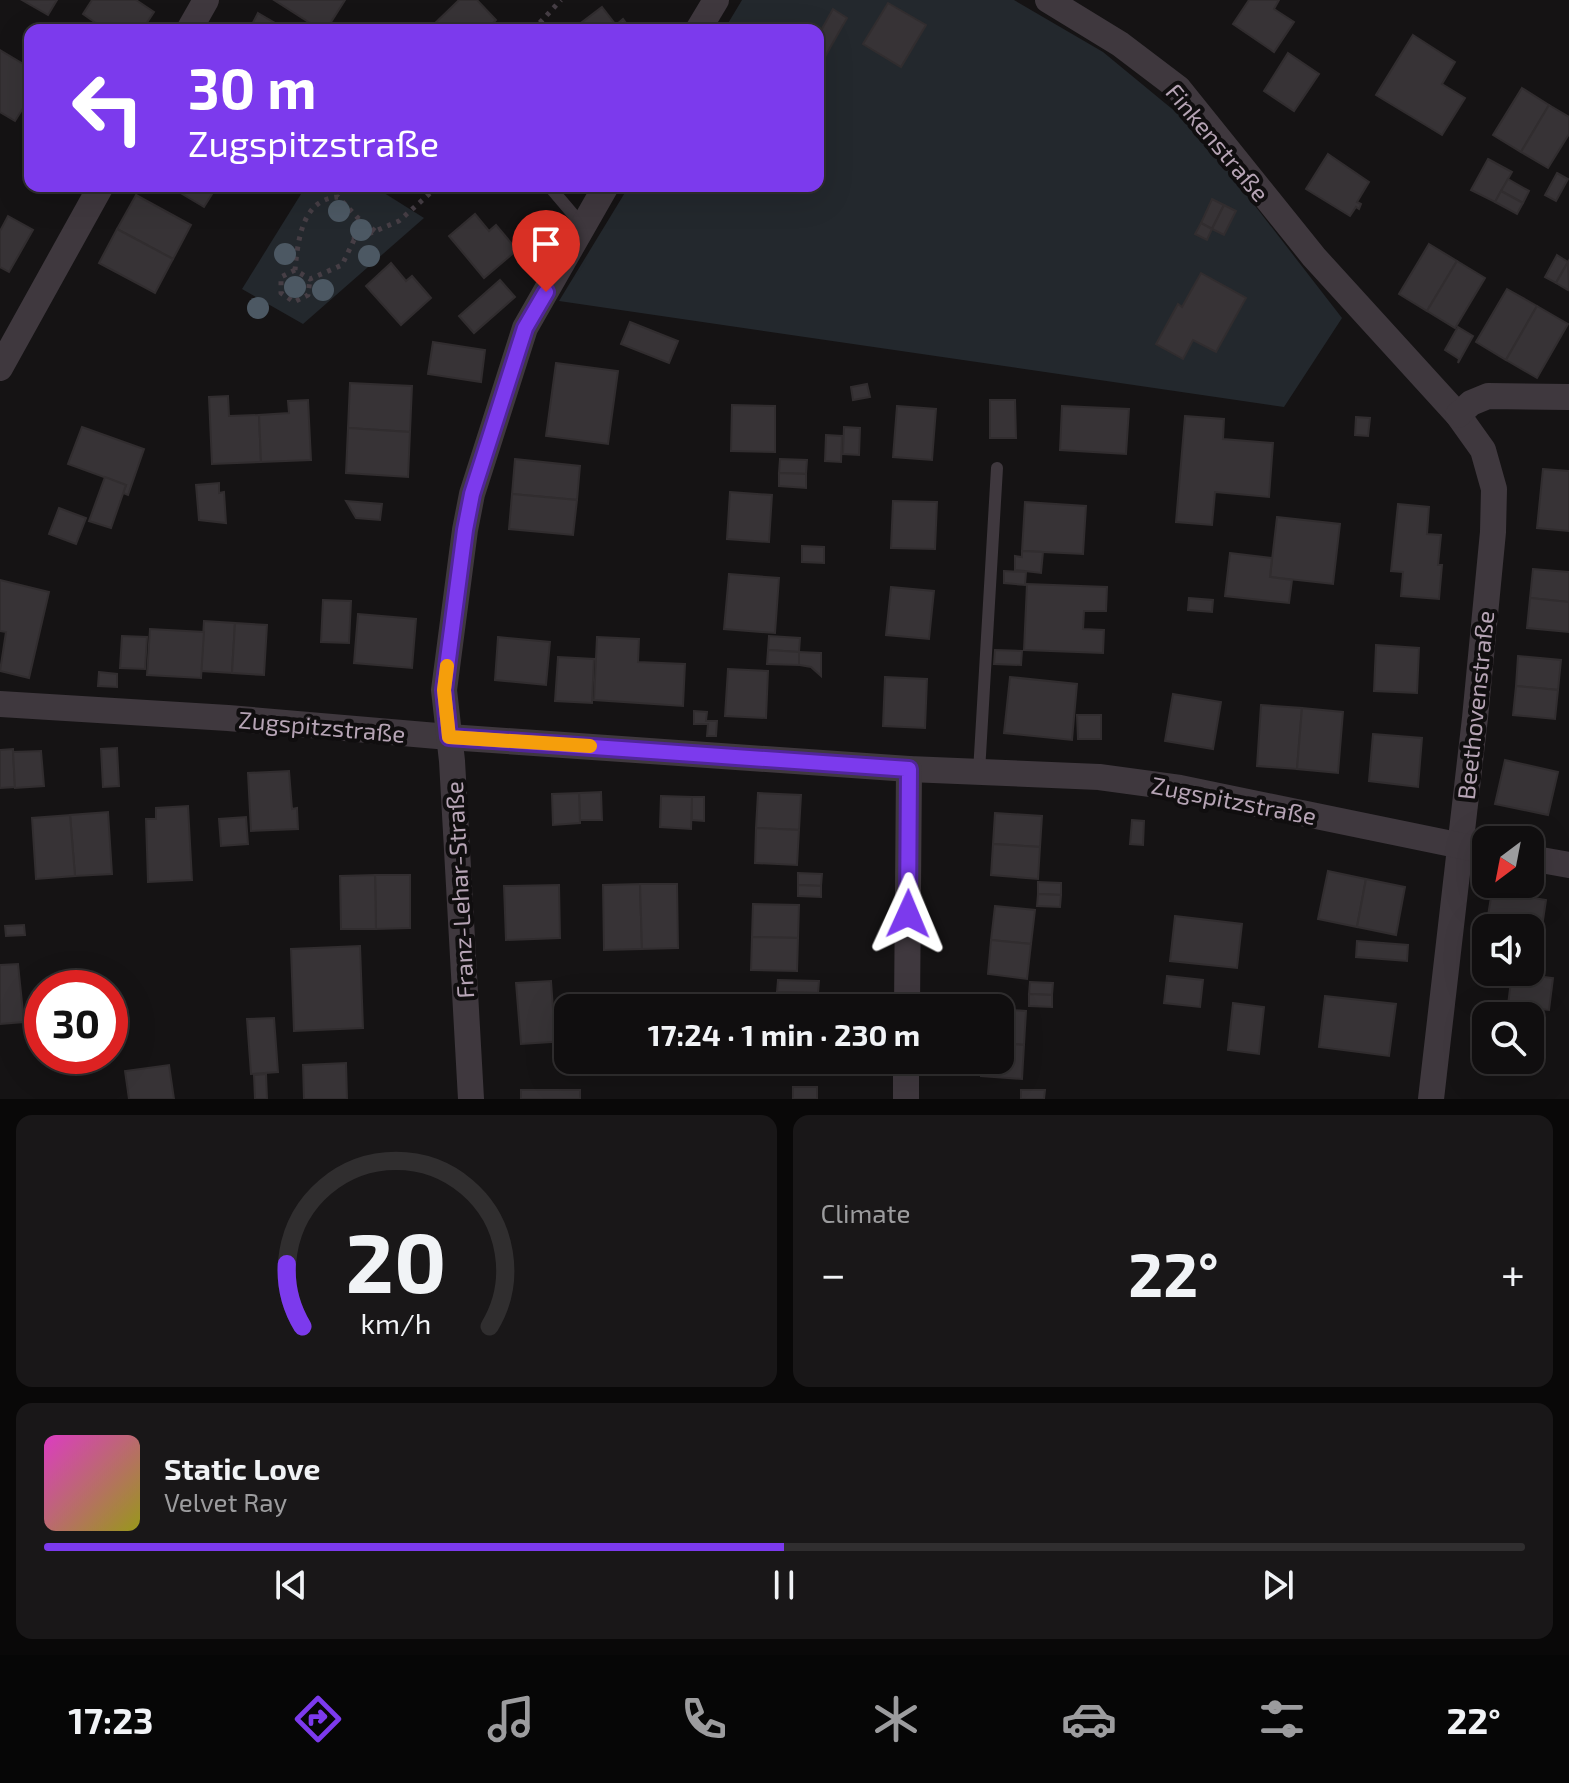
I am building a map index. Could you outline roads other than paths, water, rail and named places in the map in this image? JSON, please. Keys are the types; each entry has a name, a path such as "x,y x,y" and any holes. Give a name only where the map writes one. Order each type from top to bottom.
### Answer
{"street":[{"path":"192,24 206,0"},
{"name":"Finkenstraße","path":"1048,0 1120,44 1178,88 1314,257 1364,312"},
{"path":"0,368 98,192"},
{"name":"Franz-Lehar-Straße","path":"471,1099 444,690 465,530 472,494 525,328 603,192"},
{"name":"Beethovenstraße","path":"1364,312 1458,415 1483,450 1494,489 1479,674 1431,1099"},
{"path":"1458,415 1471,403 1488,396 1569,397"},
{"name":"Zugspitzstraße","path":"0,704 909,769 1143,782 1472,848"},
{"path":"907,994 909,769"},
{"path":"1544,861 1569,865"},
{"path":"906,1074 906,1099"}],"lane":[{"path":"554,192 583,226"},
{"path":"979,772 997,468"}]}
